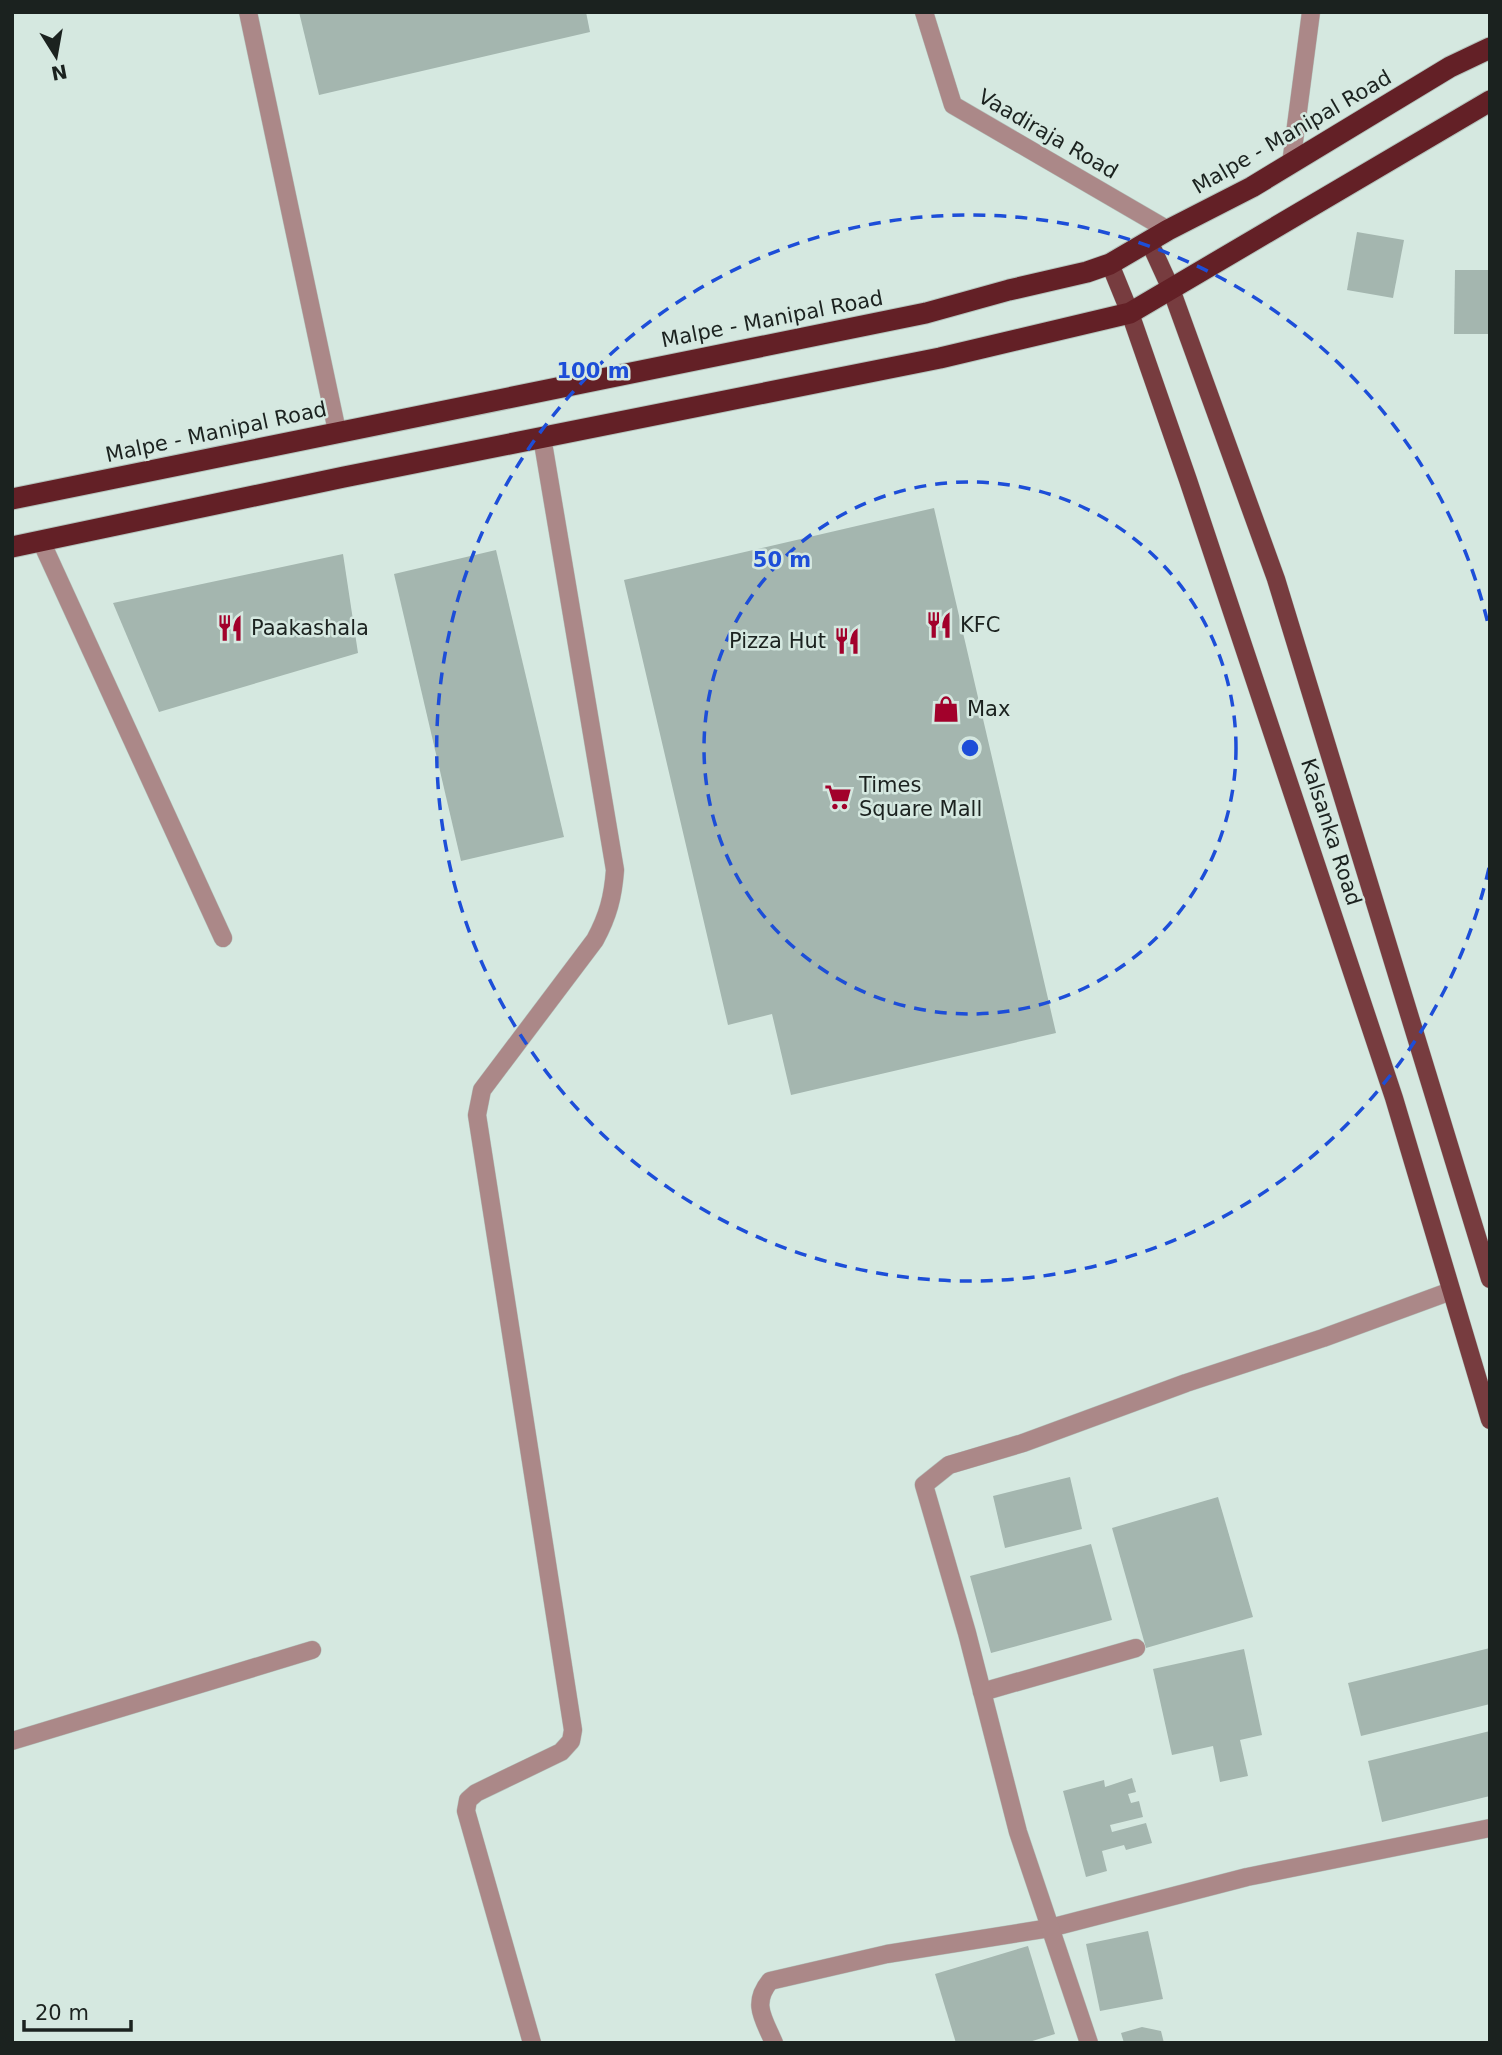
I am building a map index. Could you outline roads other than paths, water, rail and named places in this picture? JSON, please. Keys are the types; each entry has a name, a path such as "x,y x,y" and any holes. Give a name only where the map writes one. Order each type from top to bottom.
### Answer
{"highway":[{"name":"Malpe - Manipal Road","path":"12,499 926,313 1087,272 1110,264 1291,164 1450,68 1490,48"},
{"path":"12,547 940,358 1130,313 1490,101"}],"main road":[{"path":"1149,241 1171,289 1276,579 1490,1279"},
{"name":"Kalsanka Road","path":"1110,264 1130,313 1311,843 1394,1098 1490,1420"}],"street":[{"path":"248,12 337,431"},
{"name":"Vaadiraja Road","path":"925,12 953,105 1168,230"},
{"path":"1291,164 1311,12"},
{"path":"532,2043 466,1811 468,1800 476,1793 561,1752 571,1741 573,1730 477,1115 482,1090 595,940 608,917 615,870 542,437"},
{"path":"41,541 223,938"},
{"path":"1089,2043 1018,1832 924,1485 948,1465 1023,1443 1451,1291"},
{"path":"982,1692 1136,1648"},
{"path":"12,1741 312,1650"},
{"path":"774,2043 759,2008 761,1992 770,1981 887,1954 1050,1928 1247,1877 1490,1828"}],"place":[{"name":"KFC","path":"939,625"},
{"name":"Paakashala","path":"230,628"},
{"name":"Pizza Hut","path":"847,641"},
{"name":"Max","path":"946,709"},
{"name":"Times Square Mall","path":"838,797"}]}
